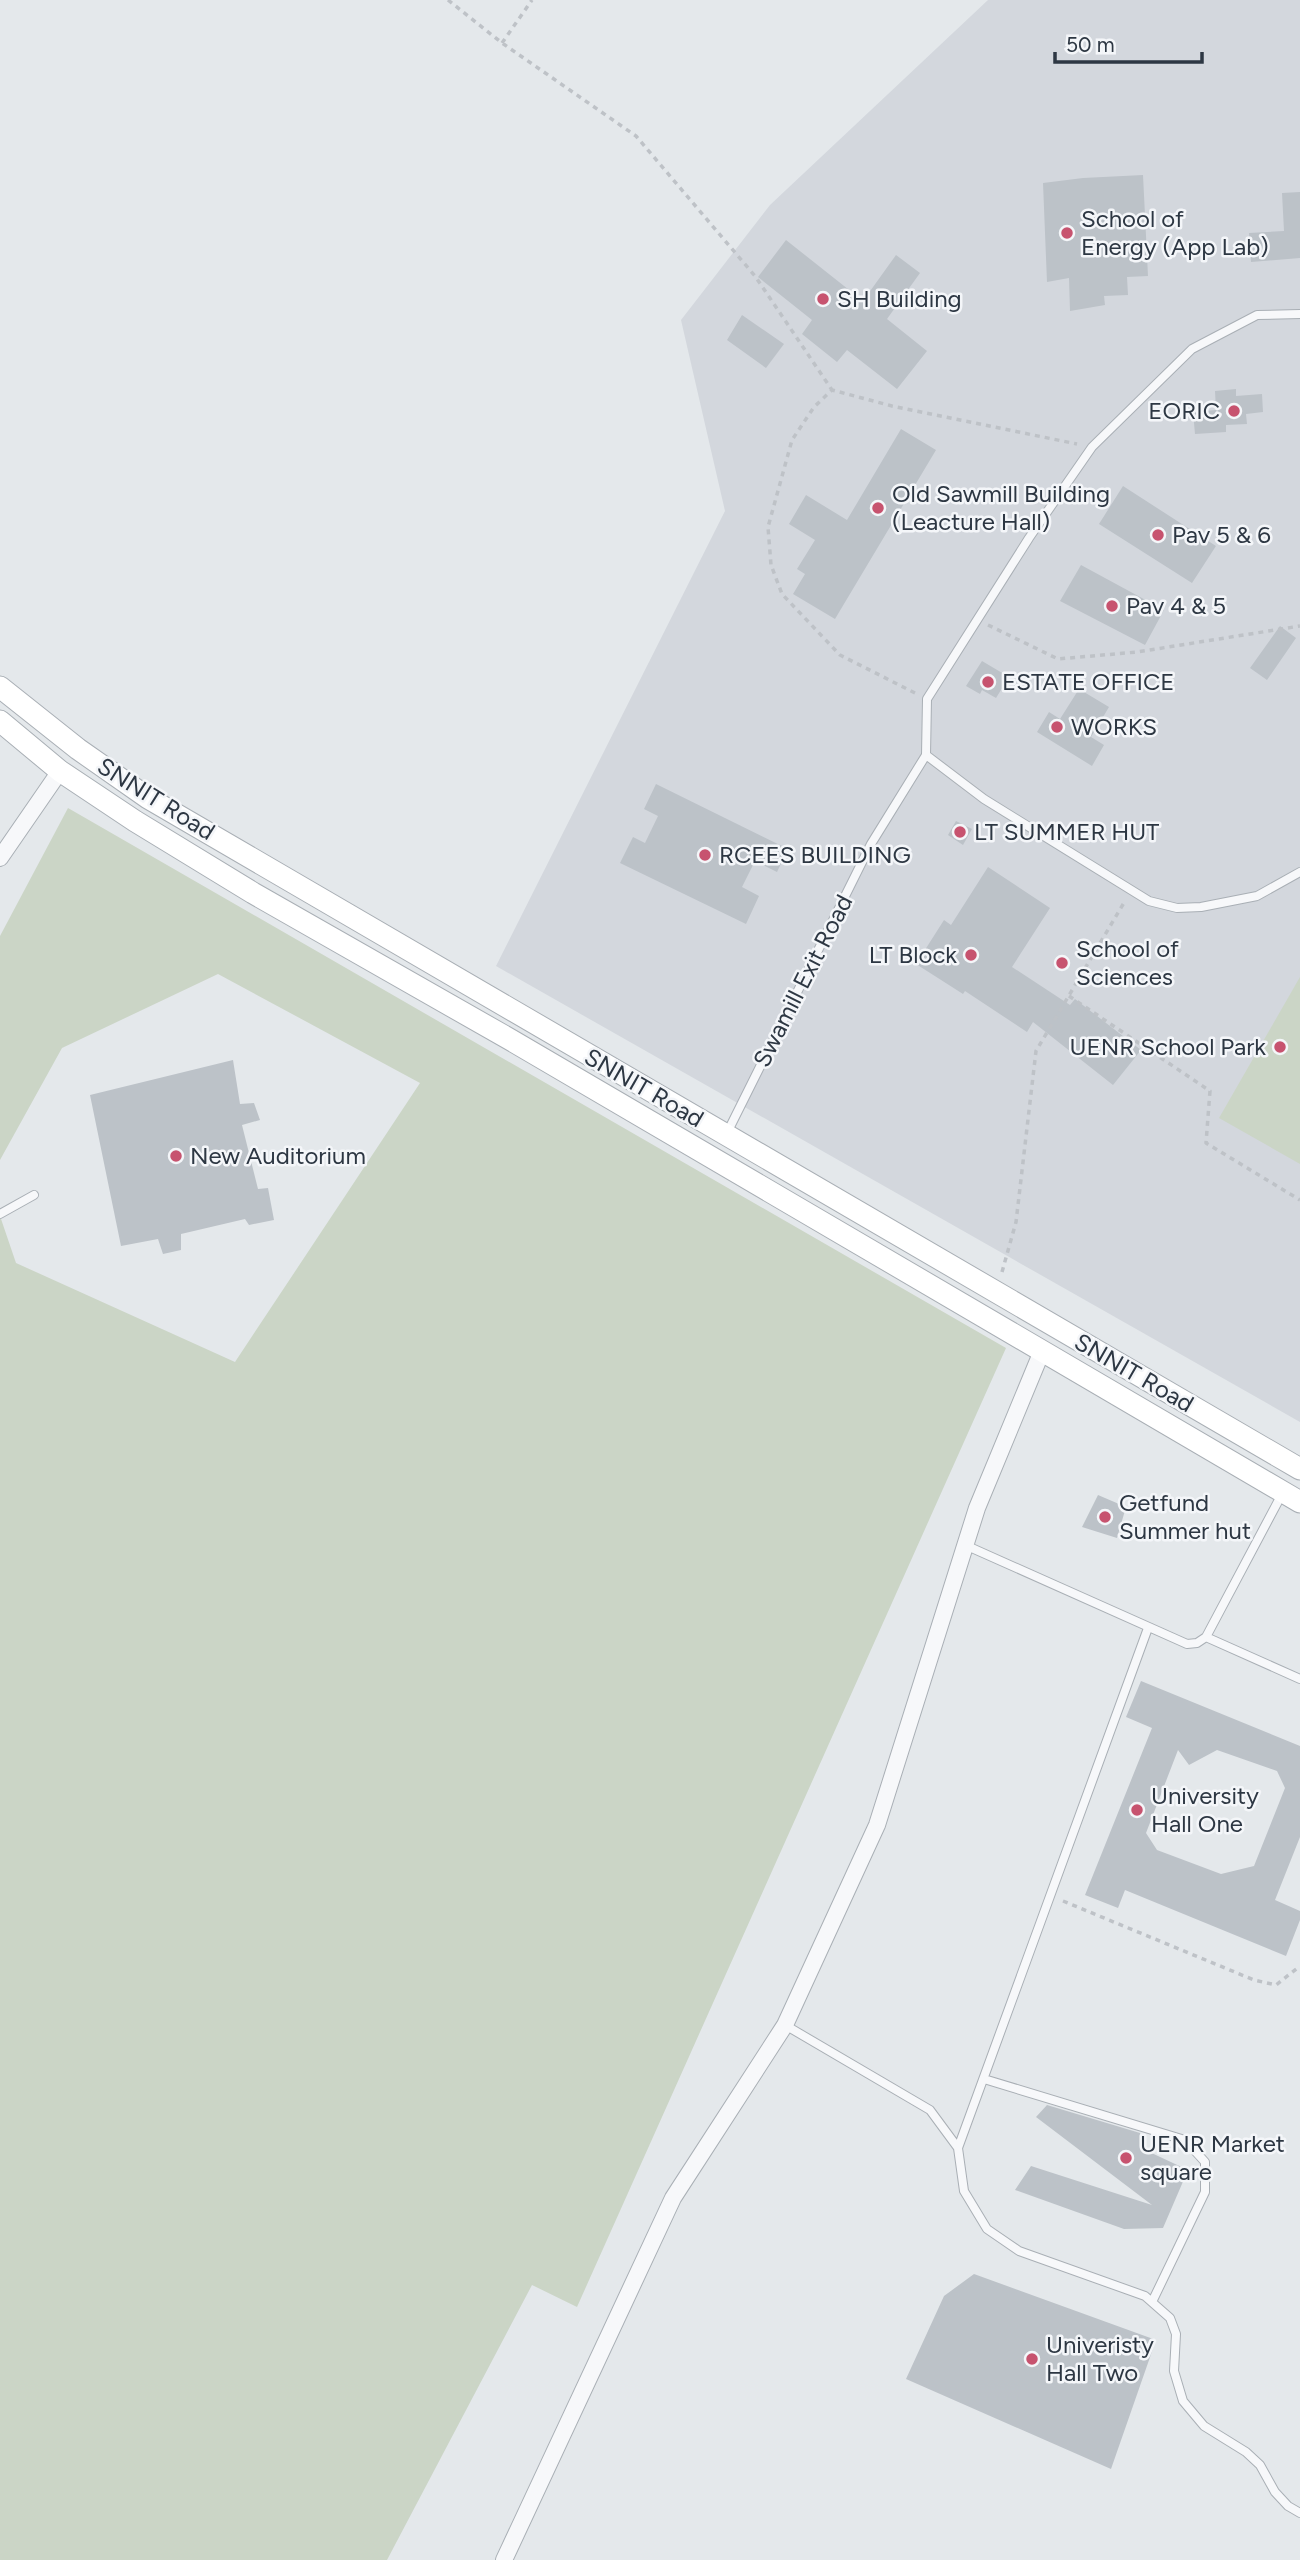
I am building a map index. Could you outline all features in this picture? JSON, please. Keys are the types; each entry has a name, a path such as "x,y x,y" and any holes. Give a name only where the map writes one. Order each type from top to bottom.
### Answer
{"street":[{"name":"SNNIT Road","path":"0,687 78,748 148,797 1300,1469"},
{"name":"SNNIT Road","path":"0,721 60,771 253,894 763,1187 1292,1497"},
{"path":"0,858 60,771"},
{"path":"763,1187 774,1163"},
{"path":"795,1206 807,1183"},
{"path":"504,2560 673,2199 785,2025 877,1825 977,1508 1042,1350"}],"lane":[{"path":"1300,314 1257,315 1192,349 1092,447 1029,538 927,699 926,755 984,799 1149,901 1202,907 1257,895 1300,872"},
{"name":"Swamill Exit Road","path":"725,1135 871,844 926,755"},
{"path":"0,1214 34,1195"},
{"path":"965,1545 1186,1644 1198,1643 1206,1637 1292,1497"},
{"path":"958,2148 1148,1628"},
{"path":"1206,1637 1300,1679"},
{"path":"785,2025 930,2110 958,2148 964,2190 987,2228 1019,2251 1144,2296 1170,2318 1176,2334 1174,2371 1183,2402 1204,2426 1260,2465 1275,2492 1288,2506 1300,2513"},
{"path":"984,2079 1185,2140 1205,2162 1205,2192 1152,2302"}],"path":[{"path":"448,0 502,43 636,136 755,276 832,390 892,406 1092,447"},
{"path":"502,43 532,0"},
{"path":"832,390 814,407 792,440 768,527 771,565 782,594 840,655 927,699"},
{"path":"977,619 1058,659 1137,652 1300,626"},
{"path":"996,1293 1016,1222 1036,1051 1132,890"},
{"path":"1069,996 1210,1091 1206,1143 1300,1200"},
{"path":"1050,1896 1254,1980 1276,1986 1300,1966"}],"shaded area":[{"path":"988,0 1300,0 1300,1422 496,966 725,511 681,320 770,205"}],"green space":[{"path":"68,808 1006,1348 577,2307 532,2285 387,2560 0,2560 0,1216 16,1263 235,1362 420,1083 218,974 62,1048 0,1160 0,936"},
{"name":"UENR School Park","path":"1300,977 1300,1164 1219,1118"}],"building":[{"name":"School of Energy (App Lab)","path":"1143,175 1148,276 1127,277 1128,295 1104,296 1105,305 1070,311 1069,278 1047,282 1043,183"},
{"path":"1300,192 1300,258 1251,262 1249,233 1284,231 1282,193"},
{"name":"SH Building","path":"786,240 863,301 896,255 920,273 887,319 927,351 897,389 847,350 837,362 802,334 812,320 758,277"},
{"path":"742,315 784,344 766,368 727,340"},
{"name":"EORIC","path":"1236,389 1236,396 1262,394 1263,412 1246,414 1247,424 1226,425 1226,432 1195,434 1193,412 1216,410 1215,391"},
{"name":"Old Sawmill Building (Leacture Hall)","path":"901,429 936,450 835,619 793,594 805,574 797,569 815,540 789,524 806,495 847,520"},
{"name":"Pav 5 & 6","path":"1123,486 1216,546 1192,583 1099,524"},
{"name":"Pav 4 & 5","path":"1081,565 1164,610 1145,645 1060,601"},
{"path":"1280,626 1296,638 1267,680 1250,668"},
{"name":"ESTATE OFFICE","path":"982,661 1009,677 996,698 982,690 980,694 966,686"},
{"name":"WORKS","path":"1079,689 1109,707 1091,737 1104,745 1092,766 1037,732 1049,712 1060,719"},
{"name":"RCEES BUILDING","path":"656,784 788,849 777,872 755,861 742,887 759,896 746,924 620,863 633,837 645,843 658,816 644,809"},
{"name":"LT SUMMER HUT","path":"956,821 972,829 963,845 948,835"},
{"name":"LT Block","path":"988,867 1050,908 1012,967 1070,1005 1075,999 1141,1050 1113,1085 1033,1022 1027,1032 965,991 963,994 916,964 944,920 951,925"},
{"name":"New Auditorium","path":"233,1060 240,1104 254,1103 260,1120 242,1125 258,1189 268,1188 274,1220 249,1225 245,1219 181,1234 181,1250 163,1254 158,1239 121,1246 90,1095"},
{"name":"Getfund Summer hut","path":"1098,1495 1126,1507 1117,1538 1082,1527"},
{"name":"University Hall One","path":"1141,1681 1300,1746 1300,1837 1275,1900 1300,1911 1300,1920 1286,1956 1125,1890 1118,1908 1085,1895 1152,1728 1126,1717","holes":["1178,1750 1189,1765 1217,1750 1277,1771 1285,1788 1254,1866 1221,1874 1157,1850 1146,1833"]},
{"name":"UENR Market square","path":"1047,2105 1140,2133 1143,2149 1188,2170 1163,2228 1124,2229 1015,2190 1031,2166 1152,2205 1036,2117"},
{"name":"Univeristy Hall Two","path":"974,2274 1156,2340 1111,2469 906,2379 944,2296"}],"place":[{"name":"School of Energy (App Lab)","path":"1067,233"},
{"name":"SH Building","path":"823,299"},
{"name":"EORIC","path":"1234,411"},
{"name":"Old Sawmill Building (Leacture Hall)","path":"878,508"},
{"name":"Pav 5 & 6","path":"1158,535"},
{"name":"Pav 4 & 5","path":"1112,606"},
{"name":"ESTATE OFFICE","path":"988,682"},
{"name":"WORKS","path":"1057,727"},
{"name":"LT SUMMER HUT","path":"960,832"},
{"name":"RCEES BUILDING","path":"705,855"},
{"name":"LT Block","path":"971,955"},
{"name":"School of Sciences","path":"1062,963"},
{"name":"UENR School Park","path":"1280,1047"},
{"name":"New Auditorium","path":"176,1156"},
{"name":"Getfund Summer hut","path":"1105,1517"},
{"name":"University Hall One","path":"1137,1810"},
{"name":"UENR Market square","path":"1126,2158"},
{"name":"Univeristy Hall Two","path":"1032,2359"}]}
